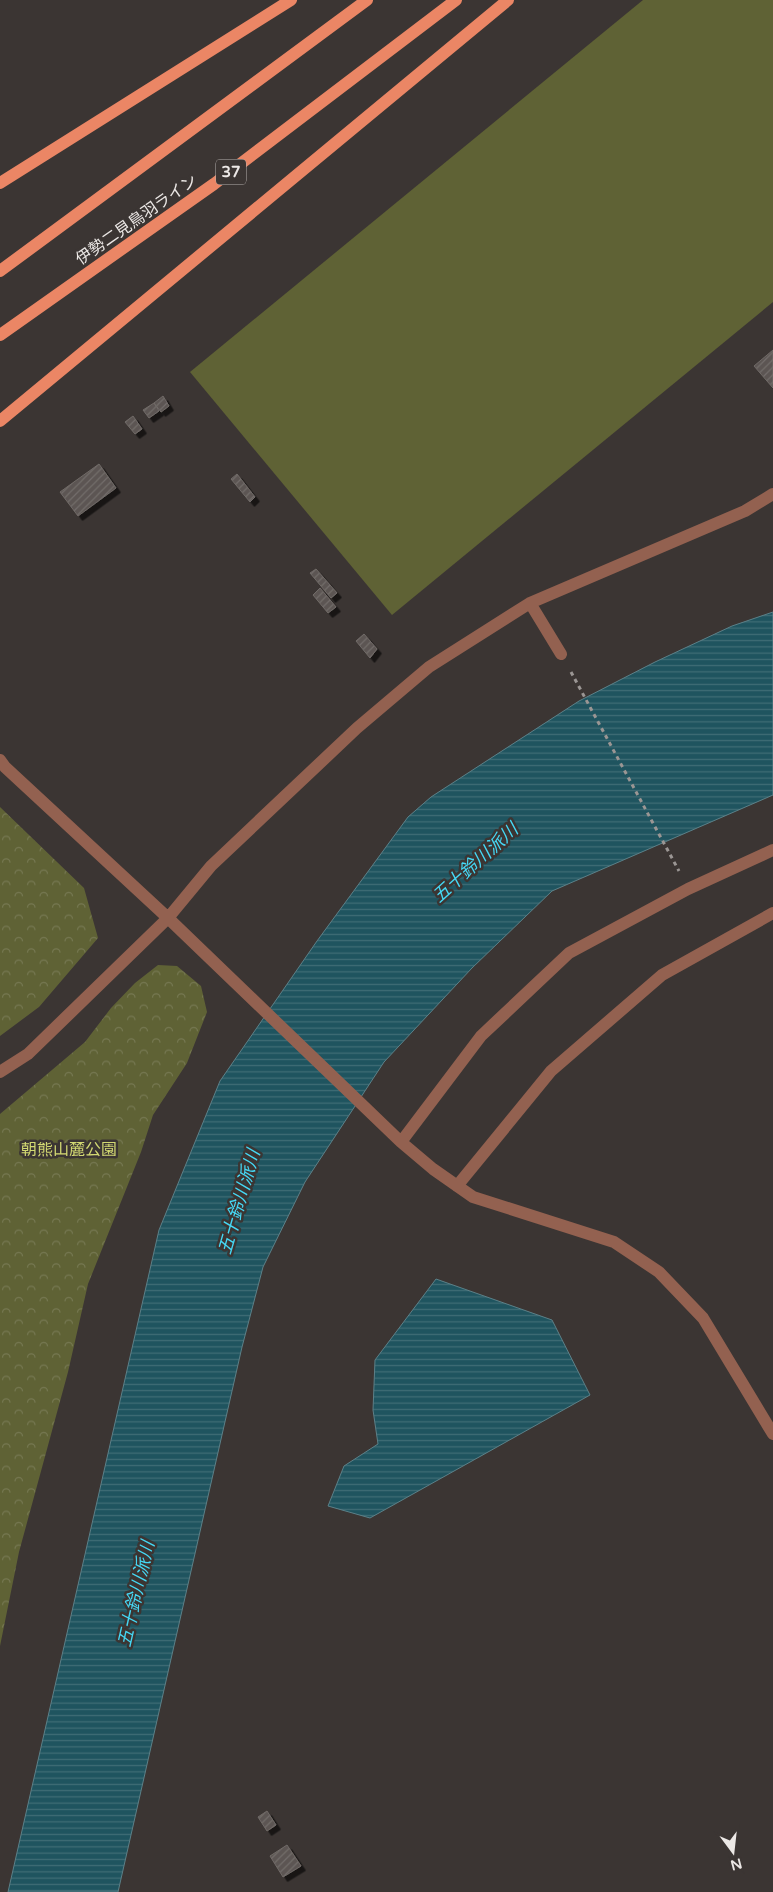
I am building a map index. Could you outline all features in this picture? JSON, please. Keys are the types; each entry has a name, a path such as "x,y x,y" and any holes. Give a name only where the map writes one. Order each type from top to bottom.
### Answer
{"main road":[{"path":"0,183 291,0"},
{"path":"0,271 367,0"},
{"name":"伊勢二見鳥羽ライン","path":"0,335 214,184 456,0"},
{"path":"0,421 508,0"}],"street":[{"path":"0,1072 28,1054 168,918 211,866 357,728 429,667 530,603 745,511 773,494"},
{"path":"530,603 561,654"},
{"path":"0,760 12,774 168,918 401,1142 457,1186 474,1197 614,1242 659,1272 702,1318 773,1434"},
{"path":"401,1142 481,1036 569,953 688,889 773,850"},
{"path":"457,1186 551,1071 662,975 773,913"}],"path":[{"path":"561,654 688,889"}],"green space":[{"path":"643,0 773,0 773,302 392,615 190,372"},
{"path":"0,807 84,888 98,938 39,1007 0,1036"},
{"name":"朝熊山麓公園","path":"158,965 177,966 201,986 207,1012 187,1063 153,1115 141,1152 88,1284 68,1372 19,1552 0,1646 0,1114 85,1042 111,1008 135,983"}],"water":[{"name":"五十鈴川派川","path":"773,612 773,795 552,891 472,968 384,1062 305,1182 263,1267 242,1347 118,1892 8,1892 159,1230 220,1081 317,941 408,817 431,797 579,701 655,662 732,626"},
{"path":"436,1279 552,1320 590,1395 370,1518 328,1506 344,1466 378,1444 373,1410 375,1360"}],"building":[{"path":"773,350 773,388 754,366"},
{"path":"163,396 169,406 161,412 154,403"},
{"path":"154,403 159,411 149,418 143,410"},
{"path":"133,416 142,429 135,434 125,422"},
{"path":"99,464 116,488 78,516 60,492"},
{"path":"237,474 255,497 250,502 231,479"},
{"path":"316,569 337,593 331,598 310,573"},
{"path":"320,588 336,607 328,613 313,595"},
{"path":"364,634 377,649 370,658 356,641"},
{"path":"267,1811 276,1825 267,1831 258,1817"},
{"path":"287,1845 301,1866 283,1877 270,1856"}]}
